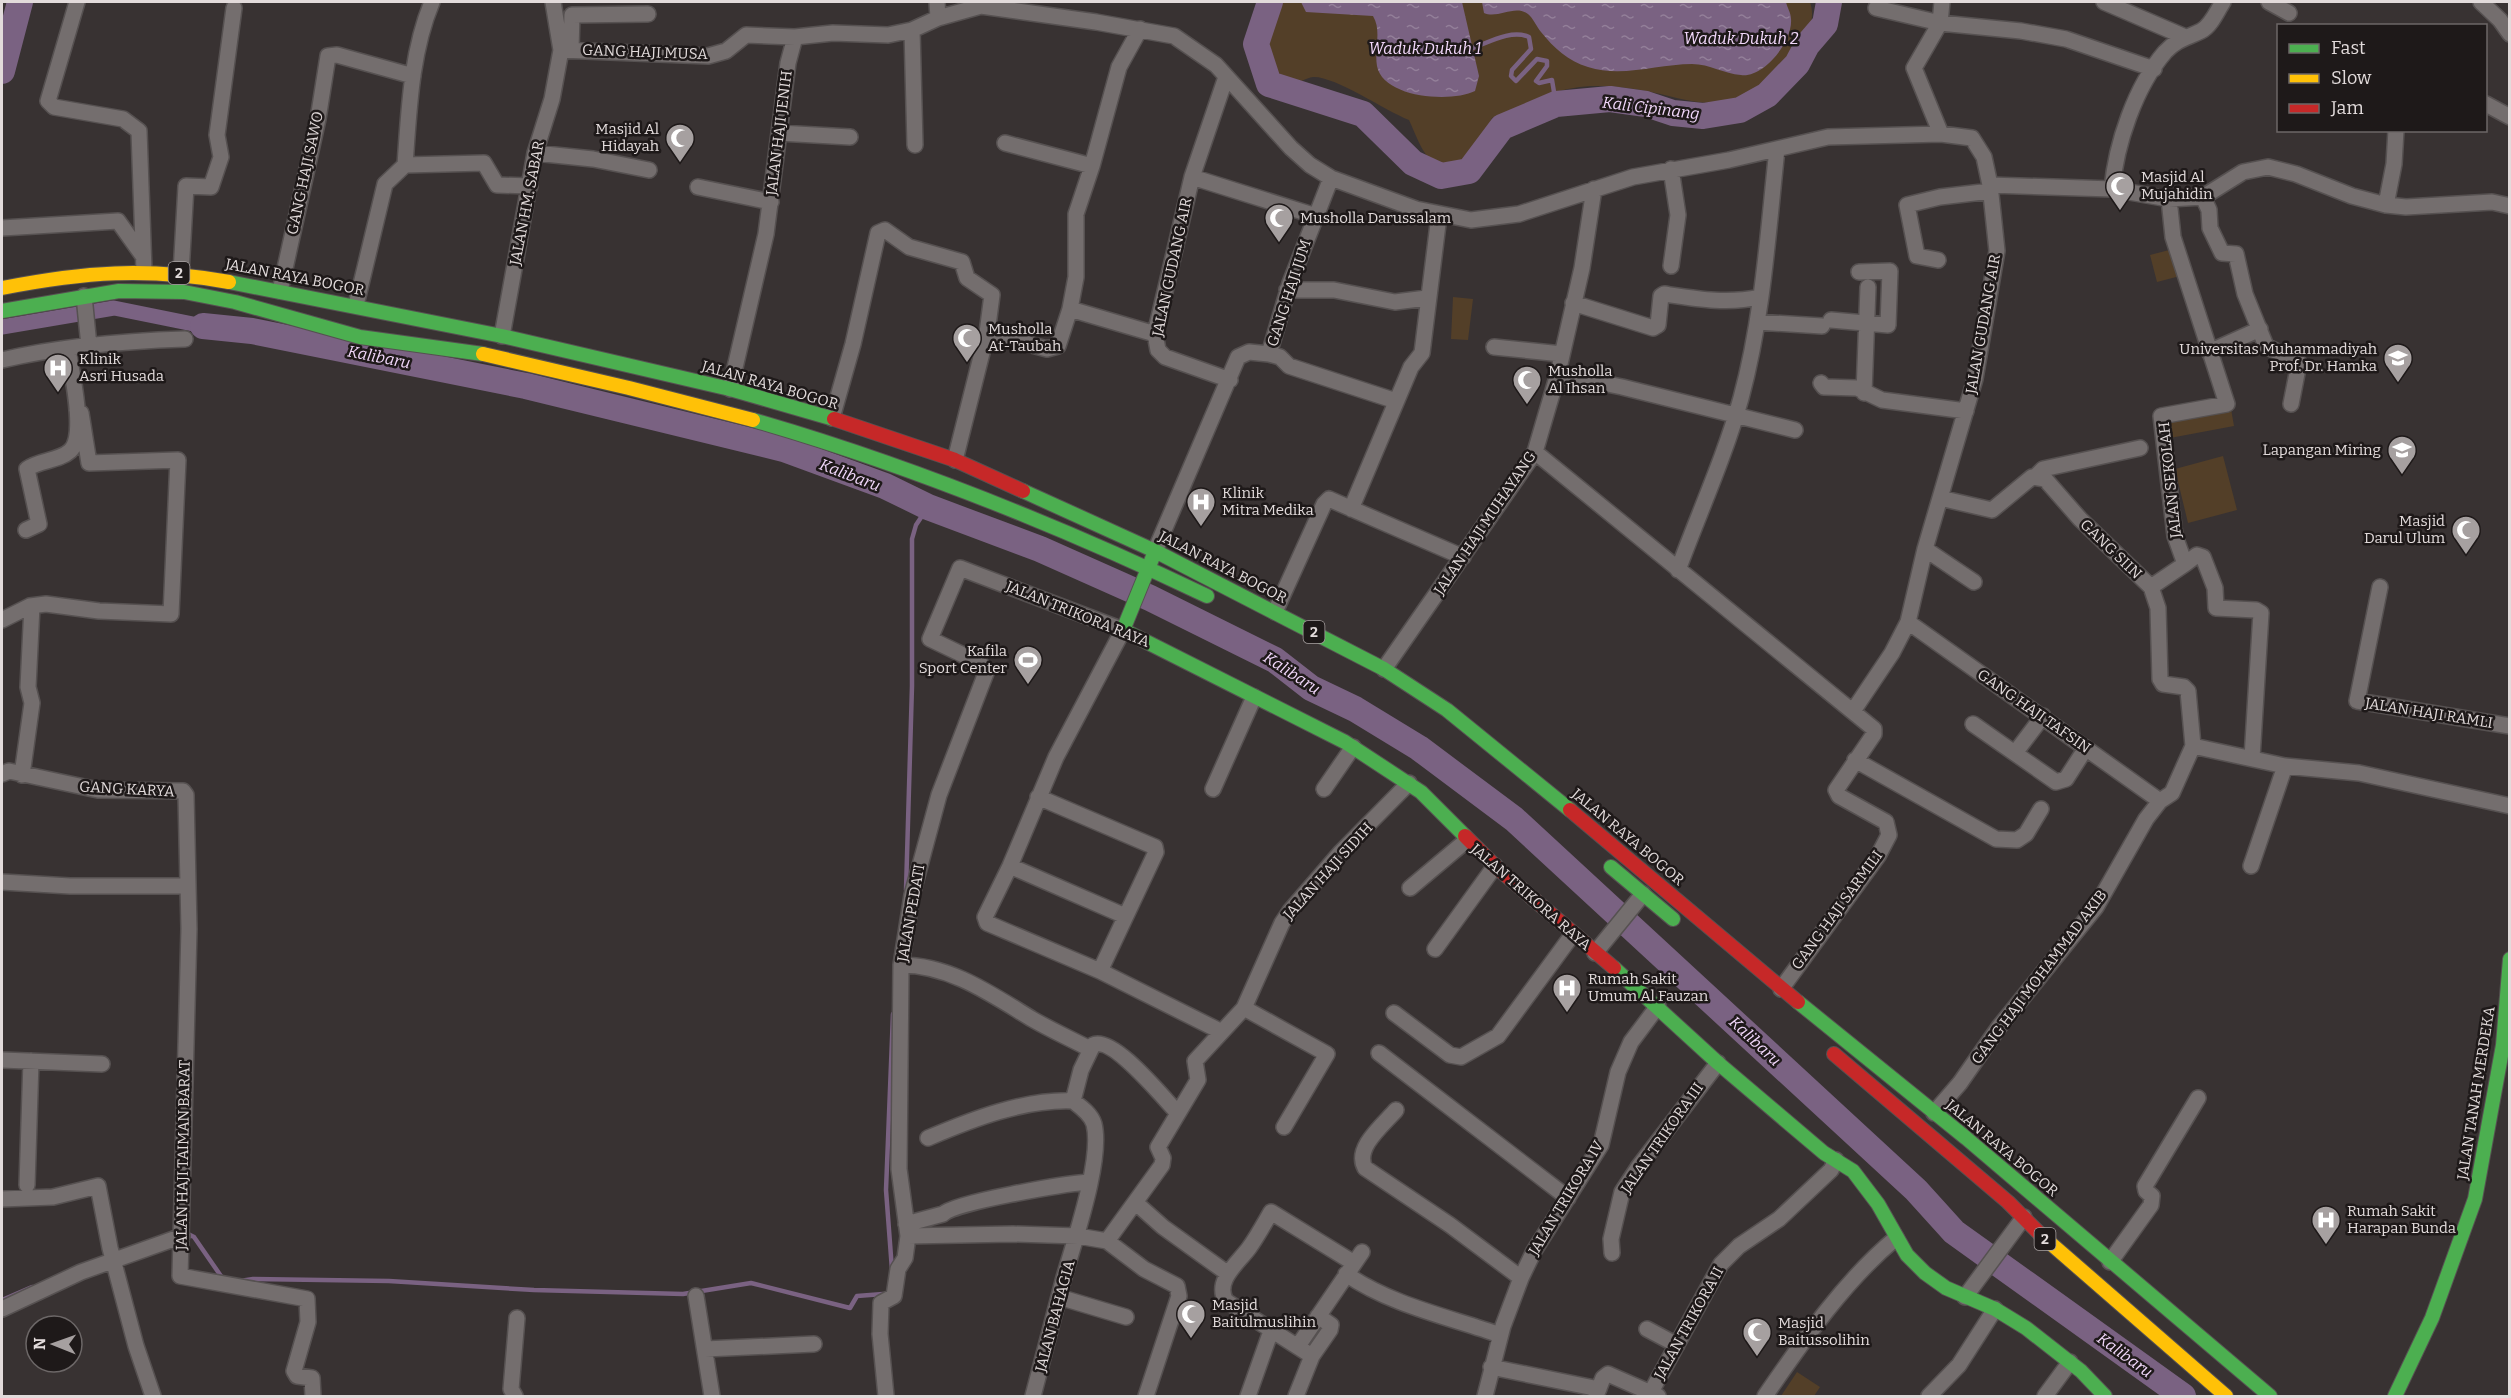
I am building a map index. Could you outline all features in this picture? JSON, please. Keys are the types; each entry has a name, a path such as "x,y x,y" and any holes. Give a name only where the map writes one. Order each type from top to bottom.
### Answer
{"main road":[{"name":"JALAN RAYA BOGOR","path":"2,288 143,263 181,273 356,305 502,336 730,389 832,418 955,460 1155,551 1384,669 1430,699 1490,744 1656,880 1718,937 1934,1113 2270,1396"},
{"name":"2","path":"2,311 145,290 191,294 267,310 312,326 362,337 469,351 707,408 927,475 1077,536 1145,574 1222,604"},
{"path":"1125,623 1155,551"},
{"name":"JALAN TRIKORA RAYA","path":"1125,623 1254,697 1353,747 1409,783 1495,866 1658,1006 1718,1063 1864,1183 1907,1255 1925,1273 1965,1298 1995,1309 2026,1328 2070,1362 2105,1396"},
{"path":"1420,713 1430,699"},
{"path":"1600,858 1639,900 1687,930"},
{"name":"JALAN TANAH MERDEKA","path":"2395,1396 2432,1318 2462,1241 2479,1184 2502,1095 2510,959"},
{"name":"2","path":"1820,1042 2024,1217 2056,1250 2226,1396"}],"street":[{"path":"77,2 48,101 54,107 123,120 139,131 143,263"},
{"path":"356,305 385,184 405,165 413,76 424,23 432,2"},
{"name":"JALAN HM. SABAR","path":"502,336 535,153 566,50 553,2"},
{"path":"795,37 833,33 888,35 912,30 938,18 937,2"},
{"path":"1941,134 1914,68 1940,23 1942,2"},
{"path":"2104,2 2183,36"},
{"path":"2112,189 2114,162 2122,133 2154,69 2166,52 2183,36 2202,31 2223,2"},
{"path":"2269,2 2289,13"},
{"path":"2481,2 2500,20 2510,34"},
{"name":"JALAN GUDANG AIR","path":"938,18 981,6 1054,8 1174,36 1208,58 1291,148 1310,165 1331,178 1439,216 1471,220 1494,219 1519,214 1632,177 1828,137 1941,134 1972,138 1984,157 1991,188 1997,251 1975,379 1925,549 1908,622 1892,653 1853,711"},
{"path":"181,273 186,186 211,187 220,157 217,135 234,8"},
{"path":"1876,8 1940,23 2021,31 2067,39 2154,69"},
{"path":"566,50 572,15 648,14"},
{"path":"987,333 1051,350 1056,348 1060,341 1070,309 1076,277 1075,222 1119,67 1140,29"},
{"path":"912,30 915,144"},
{"name":"GANG HAJI MUSA","path":"566,50 708,56 726,51 747,35 795,37"},
{"name":"JALAN HAJI JENIH","path":"730,389 771,202 788,63 795,37"},
{"name":"GANG HAJI SAWO","path":"280,291 329,55 413,76"},
{"name":"JALAN GUDANG AIR","path":"1226,77 1192,177 1155,334 1158,350 1165,357 1230,380"},
{"path":"2487,105 2510,117"},
{"path":"2386,205 2394,164 2396,132"},
{"path":"779,133 850,137"},
{"path":"1005,143 1092,166"},
{"path":"1678,570 1734,417 1757,322 1777,149"},
{"path":"535,153 593,159 649,170"},
{"path":"405,165 484,163 497,185 530,186"},
{"path":"1938,260 1917,256 1907,205 1991,188 2112,189 2169,199 2203,197 2243,172 2268,167 2296,174 2352,196 2386,205 2406,207 2492,202 2510,206"},
{"path":"1671,169 1678,215 1671,266"},
{"name":"JALAN GUDANG AIR","path":"1192,177 1316,216"},
{"name":"GANG HAJI JUM","path":"1230,380 1238,357 1242,354 1269,354 1287,290 1331,178"},
{"path":"698,187 771,202"},
{"name":"JALAN HAJI MUHAYANG","path":"1384,669 1535,452 1557,377 1582,268 1594,189"},
{"path":"2203,197 2209,210 2210,228 2222,253 2236,254 2245,294 2266,346 2299,363 2291,404"},
{"name":"JALAN SEKOLAH","path":"2169,199 2173,237 2227,404 2161,416 2175,536 2184,564"},
{"path":"1351,509 1411,368 1422,353 1427,298 1439,216"},
{"path":"2,228 116,221 143,263"},
{"path":"832,418 853,344 878,233 885,230 909,247 963,263 967,278 992,295 987,333 955,460"},
{"path":"1757,322 1867,322 1888,325 1890,271 1858,272"},
{"path":"1864,393 1868,287"},
{"path":"1287,290 1334,290 1395,302 1427,298"},
{"path":"1573,303 1653,328 1658,325 1661,296 1664,294 1713,302 1760,297"},
{"path":"85,299 89,346"},
{"path":"1070,309 1155,334"},
{"path":"2209,352 2260,329"},
{"path":"2,360 32,352 136,340 185,339"},
{"path":"1494,347 1562,354"},
{"path":"26,530 37,526 39,522 27,469 71,451 77,440 77,410 68,349"},
{"path":"1269,354 1280,357 1288,366 1396,402"},
{"path":"1557,377 1573,377 1622,387 1734,417 1796,430"},
{"path":"1155,551 1230,380"},
{"path":"1821,383 1824,387 1857,388 1882,400 1966,411"},
{"path":"2,620 32,606 49,604 99,611 171,614 178,460 89,463 81,413 77,410"},
{"path":"1940,498 1989,510 2043,469 2140,448"},
{"path":"1535,452 1874,729 1874,734 1855,760 1996,838 2017,840 2026,834 2041,809"},
{"name":"GANG SIIN","path":"2036,476 2045,479 2080,519 2151,587 2158,608 2160,679 2163,684 2184,687 2188,691 2193,746"},
{"path":"1275,612 1326,500 1463,557"},
{"path":"1925,549 1974,582"},
{"path":"2151,587 2197,555 2203,557 2215,588 2216,608 2256,610 2261,613 2252,758"},
{"name":"JALAN PEDATI","path":"885,1396 880,1335 881,1303 894,1296 898,1269 905,1258 907,1230 899,1169 901,965 914,886 939,795 986,673 980,663 930,639 960,568 966,569"},
{"name":"JALAN TRIKORA RAYA","path":"966,569 1125,623"},
{"name":"JALAN HAJI RAMLI","path":"2380,587 2358,701 2510,726"},
{"path":"22,775 32,703 28,687 32,606"},
{"name":"GANG HAJI TAFSIN","path":"1908,622 2160,801"},
{"path":"1125,623 1056,757 985,920 1100,971 1216,1029"},
{"path":"1213,789 1254,697"},
{"path":"2014,753 2043,716"},
{"path":"1973,724 2056,782 2061,783 2086,748"},
{"path":"2193,746 2285,766 2358,773 2510,806"},
{"name":"GANG HAJI MOHAMMAD AKIB","path":"1934,1113 1960,1083 1999,1027 2096,907 2146,819 2160,801 2172,793 2193,746"},
{"path":"1324,789 1353,747"},
{"name":"GANG HAJI SARMILI","path":"1781,989 1878,856 1889,835 1886,822 1839,796 1837,787 1855,760"},
{"path":"2251,866 2285,766"},
{"name":"GANG KARYA","path":"2,774 7,771 98,790 183,791"},
{"name":"JALAN HAJI SIDIH","path":"1107,1241 1162,1165 1163,1158 1158,1147 1198,1080 1195,1061 1244,1008 1282,923 1341,852 1409,783"},
{"name":"JALAN HAJI TAIMAN BARAT","path":"183,791 186,795 188,886 182,1277 308,1299 308,1322 294,1371 297,1376 312,1378 313,1396"},
{"path":"1038,797 1155,847 1156,852 1100,971"},
{"path":"1410,888 1467,840"},
{"path":"1010,866 1125,916"},
{"path":"1435,949 1495,866"},
{"path":"2,882 70,886 188,886"},
{"path":"1595,953 1639,900"},
{"path":"1394,1013 1450,1055 1461,1057 1498,1036 1573,934"},
{"path":"901,965 916,965 987,990 1090,1049"},
{"name":"JALAN TRIKORA IV","path":"1485,1396 1500,1335 1521,1278 1534,1251 1601,1145 1612,1090 1623,1059 1639,1030 1658,1006"},
{"path":"1244,1008 1334,1057 1284,1126"},
{"path":"928,1138 977,1119 1042,1101 1073,1101 1090,1049 1100,1042 1121,1055 1178,1113"},
{"path":"1379,1053 1568,1198"},
{"path":"2,1060 102,1064"},
{"path":"27,1185 31,1061"},
{"name":"JALAN TRIKORA III","path":"1612,1253 1611,1239 1622,1192 1718,1063"},
{"path":"2110,1262 2151,1205 2153,1199 2146,1191 2146,1183 2198,1098"},
{"name":"JALAN BAHAGIA","path":"1033,1396 1078,1236 1095,1148 1094,1123 1088,1113 1073,1101"},
{"path":"1396,1110 1362,1152 1365,1168 1450,1225 1521,1278"},
{"name":"JALAN TRIKORA II","path":"1654,1394 1721,1264 1739,1246 1779,1219 1831,1170 1836,1160"},
{"path":"907,1230 948,1210 962,1206 1046,1187 1088,1182"},
{"path":"2,1198 53,1197 98,1186 112,1255 136,1346 153,1396"},
{"path":"1136,1203 1163,1227 1227,1273"},
{"path":"1312,1358 1298,1346 1271,1332 1226,1301 1223,1290 1227,1273 1249,1248 1271,1212 1354,1263 1364,1286 1389,1297 1500,1335"},
{"path":"1965,1298 2024,1217"},
{"path":"907,1230 1078,1236 1107,1241 1139,1266 1180,1290 1146,1396"},
{"path":"3,1303 51,1284 112,1255 182,1232"},
{"path":"1765,1396 1832,1306 1896,1238"},
{"path":"1298,1346 1354,1263"},
{"path":"696,1296 712,1396"},
{"path":"1059,1297 1126,1317"},
{"path":"1929,1396 1959,1365 1995,1309"},
{"path":"1296,1396 1312,1358 1330,1330 1331,1325 1318,1316"},
{"path":"515,1396 511,1389 517,1318"},
{"path":"1647,1329 1677,1346"},
{"path":"1248,1396 1271,1332"},
{"path":"705,1350 814,1344"},
{"path":"2045,1396 2070,1362"},
{"path":"1491,1367 1598,1393 1603,1378 1608,1374 1654,1394"}],"shaded area":[{"path":"1280,2 1810,2 1812,17 1805,40 1791,59 1758,86 1736,98 1714,103 1679,99 1619,87 1591,86 1564,90 1492,118 1473,157 1457,170 1438,165 1431,160 1421,146 1409,120 1360,94 1322,78 1313,77 1291,85 1280,78 1273,70 1269,48 1270,36"},
{"path":"2173,249 2180,276 2157,282 2150,255"},
{"path":"1453,297 1473,299 1468,340 1451,339"},
{"path":"2231,409 2234,426 2170,438 2167,421"},
{"path":"2223,456 2237,510 2188,523 2175,469"},
{"path":"1797,1372 1820,1387 1814,1396 1781,1396"}],"water":[{"name":"Waduk Dukuh 1","path":"1301,2 1462,2 1479,76 1475,91 1464,95 1435,97 1404,91 1391,85 1382,77 1377,66 1377,28 1373,16 1306,12"},
{"name":"Waduk Dukuh 2","path":"1482,2 1786,2 1791,19 1790,28 1782,47 1759,71 1750,74 1735,74 1692,64 1614,71 1588,67 1568,58 1551,43 1530,16 1523,11 1484,13"}],"waterway":[{"name":"Kali Cipinang","path":"2,71 20,2"},
{"name":"Kali Cipinang","path":"1270,2 1256,44 1269,84 1363,114 1413,163 1441,176 1469,171 1502,127 1556,104 1610,99 1646,104 1673,113 1703,116 1740,110 1767,95 1797,64 1807,45 1825,24 1829,2"},
{"path":"1473,48 1508,35 1529,37 1531,49 1512,70 1511,76 1516,81 1537,59 1547,61 1547,66 1536,81 1539,83 1552,80 1556,104"},
{"path":"2,327 114,308 203,326"},
{"name":"Kalibaru","path":"203,326 252,331 526,386 784,449 885,486 928,507 1040,549 1150,598 1275,660 1311,688 1355,709 1419,748 1514,819 1916,1190 1954,1232 2183,1396"},
{"path":"906,890 912,686 912,539 916,525 928,507"},
{"path":"892,1270 886,1190 893,1014"},
{"path":"186,1233 194,1237 223,1279"},
{"path":"240,1281 253,1279 389,1281 534,1290 683,1294 751,1283 850,1308 857,1296 883,1294"},
{"path":"2,1300 32,1287"}],"traffic: fast":[{"path":"229,282 502,336 730,389 834,419"},
{"path":"2,311 119,291 184,292 235,302 360,337 483,354"},
{"path":"753,420 926,477 1040,521 1207,596"},
{"path":"1023,491 1155,551 1384,669 1447,710 1570,810"},
{"path":"1154,554 1123,630 1345,742 1421,792 1465,836"},
{"path":"1611,867 1673,919"},
{"path":"2395,1396 2432,1318 2475,1199 2503,1045 2510,959"},
{"path":"1614,968 1718,1063 1824,1153 1853,1171 1878,1204 1907,1255 1925,1273 1946,1288 1995,1309 2026,1328 2081,1371 2105,1396"},
{"path":"1798,1002 1966,1138 2270,1396"}],"traffic: slow":[{"path":"2,288 60,278 115,273 170,274 229,282"},
{"path":"483,354 753,420"},
{"path":"2041,1235 2226,1396"}],"traffic: jam":[{"path":"834,419 955,460 1023,491"},
{"path":"1570,810 1798,1002"},
{"path":"1465,836 1495,866 1614,968"},
{"path":"1834,1054 2008,1202 2041,1235"}],"place":[{"name":"Masjid Al Hidayah","path":"680,164"},
{"name":"Masjid Al Mujahidin","path":"2120,212"},
{"name":"Musholla Darussalam","path":"1279,244"},
{"name":"Musholla At-Taubah","path":"967,364"},
{"name":"Universitas Muhammadiyah Prof. Dr. Hamka","path":"2398,384"},
{"name":"Klinik Asri Husada","path":"58,394"},
{"name":"Musholla Al Ihsan","path":"1527,406"},
{"name":"Lapangan Miring","path":"2402,476"},
{"name":"Klinik Mitra Medika","path":"1201,528"},
{"name":"Masjid Darul Ulum","path":"2466,556"},
{"name":"Kafila Sport Center","path":"1028,686"},
{"name":"Rumah Sakit Umum Al Fauzan","path":"1567,1014"},
{"name":"Rumah Sakit Harapan Bunda","path":"2326,1246"},
{"name":"Masjid Baitulmuslihin","path":"1191,1340"},
{"name":"Masjid Baitussolihin","path":"1757,1358"}]}
